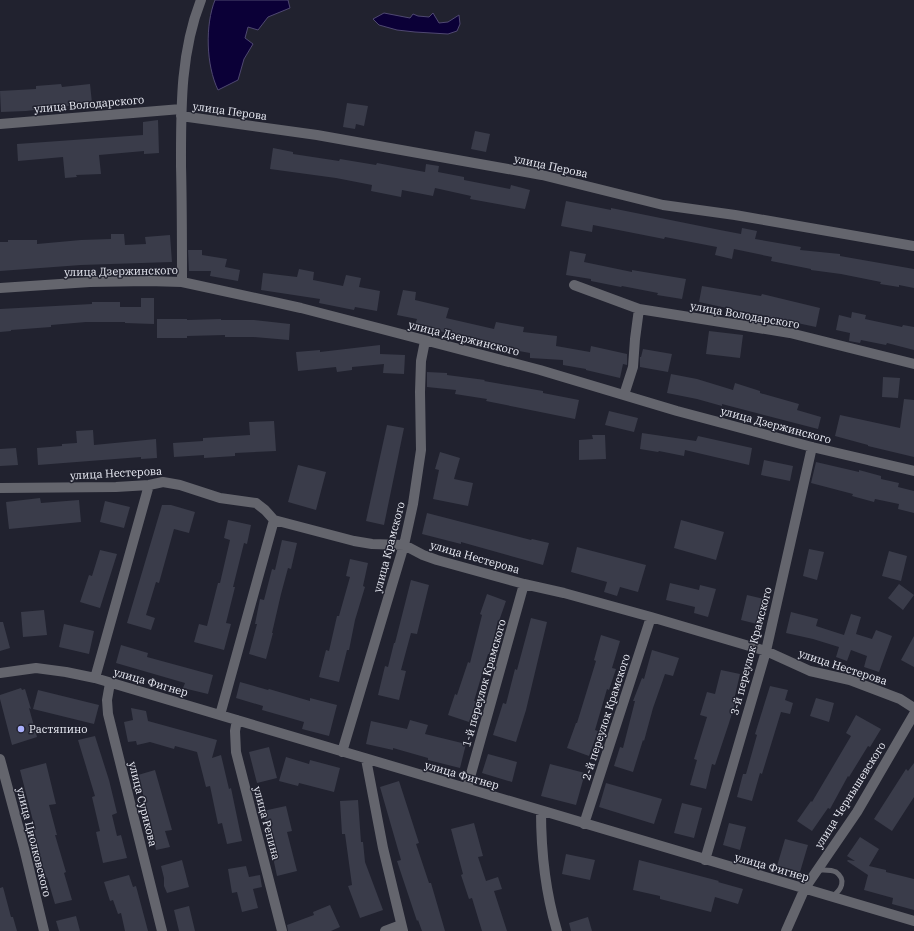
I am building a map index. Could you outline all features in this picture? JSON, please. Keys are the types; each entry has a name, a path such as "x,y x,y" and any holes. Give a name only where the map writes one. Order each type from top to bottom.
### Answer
{"street":[{"path":"182,282 181,112 187,48 192,24 201,0"},
{"name":"улица Володарского","path":"0,124 181,112"},
{"name":"улица Перова","path":"181,112 526,172 663,205 735,215 914,246"},
{"name":"улица Дзержинского","path":"0,288 96,282 182,282 301,308 540,370 677,411 812,447 914,471"},
{"name":"улица Володарского","path":"574,285 639,309 790,333 914,364"},
{"path":"624,395 633,367 639,309"},
{"name":"улица Крамского","path":"342,752 404,545 413,504 421,450 421,361 425,341"},
{"name":"3-й переулок Крамского","path":"705,860 766,651 812,447"},
{"name":"улица Нестерова","path":"0,488 116,487 149,485 163,482 220,498 256,503 274,520 354,541 372,544 404,545 423,555 437,560 651,617 766,651 810,671 850,680 900,699 914,708"},
{"path":"95,678 149,485"},
{"path":"220,715 274,520"},
{"name":"1-й переулок Крамского","path":"467,788 524,584"},
{"name":"2-й переулок Крамского","path":"584,824 651,617"},
{"name":"улица Фигнер","path":"0,673 36,668 59,670 110,682 705,860 805,888 914,922"},
{"name":"улица Сурикова","path":"110,682 107,700 108,714 162,931"},
{"name":"улица Чернышевского","path":"786,931 805,888 857,812 914,714"},
{"name":"улица Репина","path":"237,720 235,731 236,752 282,931"},
{"name":"улица Циолковского","path":"0,759 44,931"},
{"path":"366,759 383,848 402,928 386,931"},
{"path":"541,811 542,859 545,884 557,931"}],"lane":[{"path":"817,870 836,872 842,879 840,891 832,897"}],"shaded area":[{"path":"215,0 288,0 290,8 268,17 258,30 248,27 245,38 253,44 244,59 238,80 218,90 211,69 208,45 208,33"},
{"path":"384,13 410,18 413,14 429,17 433,13 439,23 448,22 459,15 460,24 457,31 448,34 397,30 379,25 373,19"}],"building":[{"path":"61,84 62,87 90,84 92,103 26,111 1,112 0,91 36,89 36,86"},
{"path":"347,103 368,106 364,126 356,124 355,129 343,127"},
{"path":"158,120 159,153 144,154 144,151 99,155 101,174 76,175 77,177 65,178 63,157 18,161 17,144 143,135 143,122"},
{"path":"475,131 490,134 486,152 471,149"},
{"path":"273,148 293,152 293,154 339,161 340,159 376,165 377,163 425,172 426,164 439,166 438,172 464,177 464,180 510,189 511,185 530,190 525,209 470,199 471,196 435,188 433,196 402,190 401,197 371,191 372,185 336,178 270,169"},
{"path":"566,201 611,210 611,208 741,234 742,228 757,231 755,239 801,247 800,250 840,254 840,256 914,269 914,288 899,285 899,287 880,284 881,282 811,270 771,261 772,257 734,249 732,259 715,255 717,247 665,237 664,239 593,225 592,232 561,226"},
{"path":"111,234 124,234 125,245 146,244 145,237 170,235 172,262 81,265 0,271 0,242 8,242 8,240 37,240 37,244 111,239"},
{"path":"188,250 202,250 202,255 227,259 225,267 240,270 238,281 210,276 211,271 189,271"},
{"path":"570,251 586,254 584,262 632,272 632,270 686,279 682,299 566,275"},
{"path":"299,269 314,272 313,280 343,286 346,275 361,278 359,287 380,291 377,311 355,307 354,310 319,303 320,299 261,290 263,273 297,277"},
{"path":"702,286 761,296 762,294 820,308 816,327 699,302"},
{"path":"403,290 416,292 415,300 449,308 446,318 494,329 496,322 524,327 523,332 557,336 556,346 590,352 591,346 627,354 627,365 623,364 620,378 586,369 563,365 563,360 530,358 530,353 491,346 492,344 415,325 417,319 397,315"},
{"path":"141,298 154,298 154,324 86,322 0,332 0,309 92,304 92,302 120,302 120,307 141,307"},
{"path":"852,312 866,315 865,319 902,327 903,325 914,327 914,350 887,343 886,345 861,340 860,343 849,341 850,333 836,330 839,315 851,318"},
{"path":"157,319 254,320 290,324 289,340 253,337 225,337 225,335 187,336 187,338 157,338"},
{"path":"709,331 743,335 740,358 706,354"},
{"path":"380,345 380,354 405,355 404,374 383,373 384,364 352,367 352,370 337,372 336,367 298,371 296,352 320,350 320,352"},
{"path":"643,349 672,354 668,372 640,367 640,357"},
{"path":"427,372 447,373 447,375 485,380 484,381 543,391 543,393 579,400 575,419 486,401 487,399 455,394 456,390 427,387"},
{"path":"671,374 697,379 733,390 735,383 760,391 760,393 799,404 797,410 821,417 818,429 722,404 722,406 667,393"},
{"path":"883,377 900,378 898,398 882,397"},
{"path":"904,399 914,400 914,457 835,436 840,415 900,428"},
{"path":"609,411 638,418 634,432 605,425"},
{"path":"274,421 276,451 235,453 235,456 204,458 204,455 174,457 173,443 203,441 203,438 250,435 249,422"},
{"path":"387,425 404,428 384,525 366,521"},
{"path":"93,430 94,445 156,439 157,458 141,459 141,457 38,465 37,448 77,443 76,431"},
{"path":"642,433 696,441 698,436 752,448 749,465 685,450 684,456 640,449"},
{"path":"592,435 605,435 606,459 579,460 579,440 593,439"},
{"path":"16,448 18,465 0,466 0,449"},
{"path":"440,452 460,458 454,479 473,483 468,506 433,499 439,470 435,469"},
{"path":"764,460 793,466 790,481 761,475"},
{"path":"816,462 859,472 859,470 881,476 881,479 899,483 898,487 914,491 914,513 898,509 899,504 875,499 874,502 852,496 853,494 811,483"},
{"path":"298,465 326,472 316,510 288,502"},
{"path":"40,498 41,503 79,500 81,522 9,529 6,502"},
{"path":"105,501 130,507 124,528 100,522"},
{"path":"162,505 171,505 195,512 189,533 174,529 159,583 156,582 146,615 155,618 151,630 127,623"},
{"path":"427,513 531,540 549,543 543,565 461,542 461,544 422,534"},
{"path":"228,520 251,525 247,544 244,543 233,587 235,587 226,623 231,624 224,650 194,642 199,624 207,626 218,583 220,583 230,540 224,538"},
{"path":"681,520 724,532 716,560 674,548"},
{"path":"282,540 297,543 291,569 288,568 281,594 266,659 249,654 257,624 255,624 260,599 264,600 272,569 275,570"},
{"path":"577,547 646,565 638,592 620,587 617,596 604,592 607,582 571,572"},
{"path":"809,549 824,552 817,580 803,576"},
{"path":"100,550 117,554 100,608 80,602 89,575 92,576"},
{"path":"889,551 907,556 901,581 882,576"},
{"path":"350,559 368,563 363,586 365,587 339,682 319,677 326,650 329,651 337,616 339,616 350,577 346,576"},
{"path":"411,580 429,585 417,634 411,633 401,670 406,671 399,700 378,695 385,666 388,667 395,643"},
{"path":"670,583 699,590 700,585 716,589 708,617 694,613 695,607 666,600"},
{"path":"899,584 914,595 903,610 888,598"},
{"path":"487,594 506,601 499,621 498,620 490,654 488,654 469,722 448,715 455,694 457,695 468,662 470,663 482,615 480,614"},
{"path":"747,595 764,599 757,624 741,620"},
{"path":"44,610 47,635 23,637 21,612"},
{"path":"791,612 818,619 816,626 844,635 851,614 861,617 856,634 872,639 876,630 892,636 879,672 864,667 867,656 851,650 847,661 836,657 839,647 786,633"},
{"path":"531,618 547,622 526,710 516,742 493,735 503,703 506,704"},
{"path":"0,622 3,622 10,648 0,651"},
{"path":"64,624 94,631 89,654 59,647"},
{"path":"601,635 620,641 612,668 616,669 609,690 607,689 595,730 598,731 589,756 567,748 577,723 596,661 594,660"},
{"path":"914,636 914,667 901,660"},
{"path":"121,645 148,653 147,657 213,675 208,694 183,688 185,683 116,663"},
{"path":"652,650 679,658 673,676 665,674 633,772 614,766 620,747 623,748 635,701 633,701 642,678 644,679"},
{"path":"721,670 740,674 734,700 736,700 715,765 712,764 706,789 690,785 697,760 694,759 707,717 700,715 707,692 715,694"},
{"path":"240,682 310,701 310,698 337,705 329,736 302,729 304,722 262,710 263,706 236,698"},
{"path":"770,686 788,690 785,700 793,703 790,714 781,712 752,801 737,797 743,774 746,774 757,735 755,734"},
{"path":"21,688 22,690 25,689 37,737 12,745 0,695"},
{"path":"38,690 99,705 94,724 33,709"},
{"path":"816,698 834,703 829,722 810,716"},
{"path":"131,708 146,711 148,721 217,740 212,758 221,755 229,789 231,788 242,841 227,844 222,823 218,824 210,786 206,787 197,752 175,746 174,749 150,742 137,745 136,741 128,742 124,722 133,720"},
{"path":"856,715 881,729 870,747 868,746 849,777 848,776 830,809 828,808 812,831 797,821 811,801 812,802 851,736 846,733"},
{"path":"410,720 428,725 425,734 466,744 460,768 428,760 428,758 393,748 393,750 366,744 371,721 407,729"},
{"path":"95,736 109,780 117,813 112,815 117,836 121,835 127,858 103,863 96,832 100,831 92,797 95,796 78,740"},
{"path":"269,747 277,778 257,783 249,752"},
{"path":"488,754 517,762 512,782 482,773"},
{"path":"286,757 309,764 310,760 340,768 334,792 299,783 298,786 279,781"},
{"path":"46,763 56,804 49,805 57,835 55,835 66,872 64,873 72,900 55,904 37,847 31,821 33,821 20,770"},
{"path":"914,763 914,797 892,831 874,819 906,769 908,771"},
{"path":"550,764 585,773 576,805 541,796"},
{"path":"155,770 172,830 165,831 170,847 156,850 138,775"},
{"path":"399,781 419,843 416,844 429,883 431,883 445,931 422,931 418,920 417,921 397,861 401,860 380,787"},
{"path":"606,783 662,799 654,824 599,807"},
{"path":"358,800 361,842 363,842 365,862 383,910 360,918 348,886 352,885 345,834 342,834 340,801"},
{"path":"682,803 702,808 694,838 674,833"},
{"path":"286,806 292,831 287,832 297,871 277,876 263,811"},
{"path":"474,823 483,856 478,857 486,881 498,877 502,889 494,891 507,931 482,931 472,898 469,899 461,875 463,874 451,829"},
{"path":"729,823 746,827 740,850 723,845"},
{"path":"860,837 879,849 869,866 914,879 914,910 892,904 893,898 864,890 868,875 847,861 855,861 847,856"},
{"path":"785,839 808,845 800,872 777,866"},
{"path":"566,854 595,860 590,880 562,874"},
{"path":"182,860 189,887 167,893 164,886 161,866"},
{"path":"639,860 719,881 718,882 743,889 738,904 715,897 711,912 660,899 660,896 633,890"},
{"path":"246,866 249,877 260,875 262,887 253,889 258,908 242,912 237,892 232,893 228,869"},
{"path":"129,875 133,887 136,886 148,931 125,931 121,913 118,914 113,900 110,901 104,882"},
{"path":"3,887 11,917 13,917 17,931 0,931 0,888"},
{"path":"330,905 340,927 331,931 288,931 287,925 314,915 313,912"},
{"path":"189,906 195,931 179,931 174,910"},
{"path":"76,916 80,931 59,931 56,921"},
{"path":"588,917 592,931 571,931 569,923"}],"place":[{"name":"Растяпино","path":"21,729"}]}
